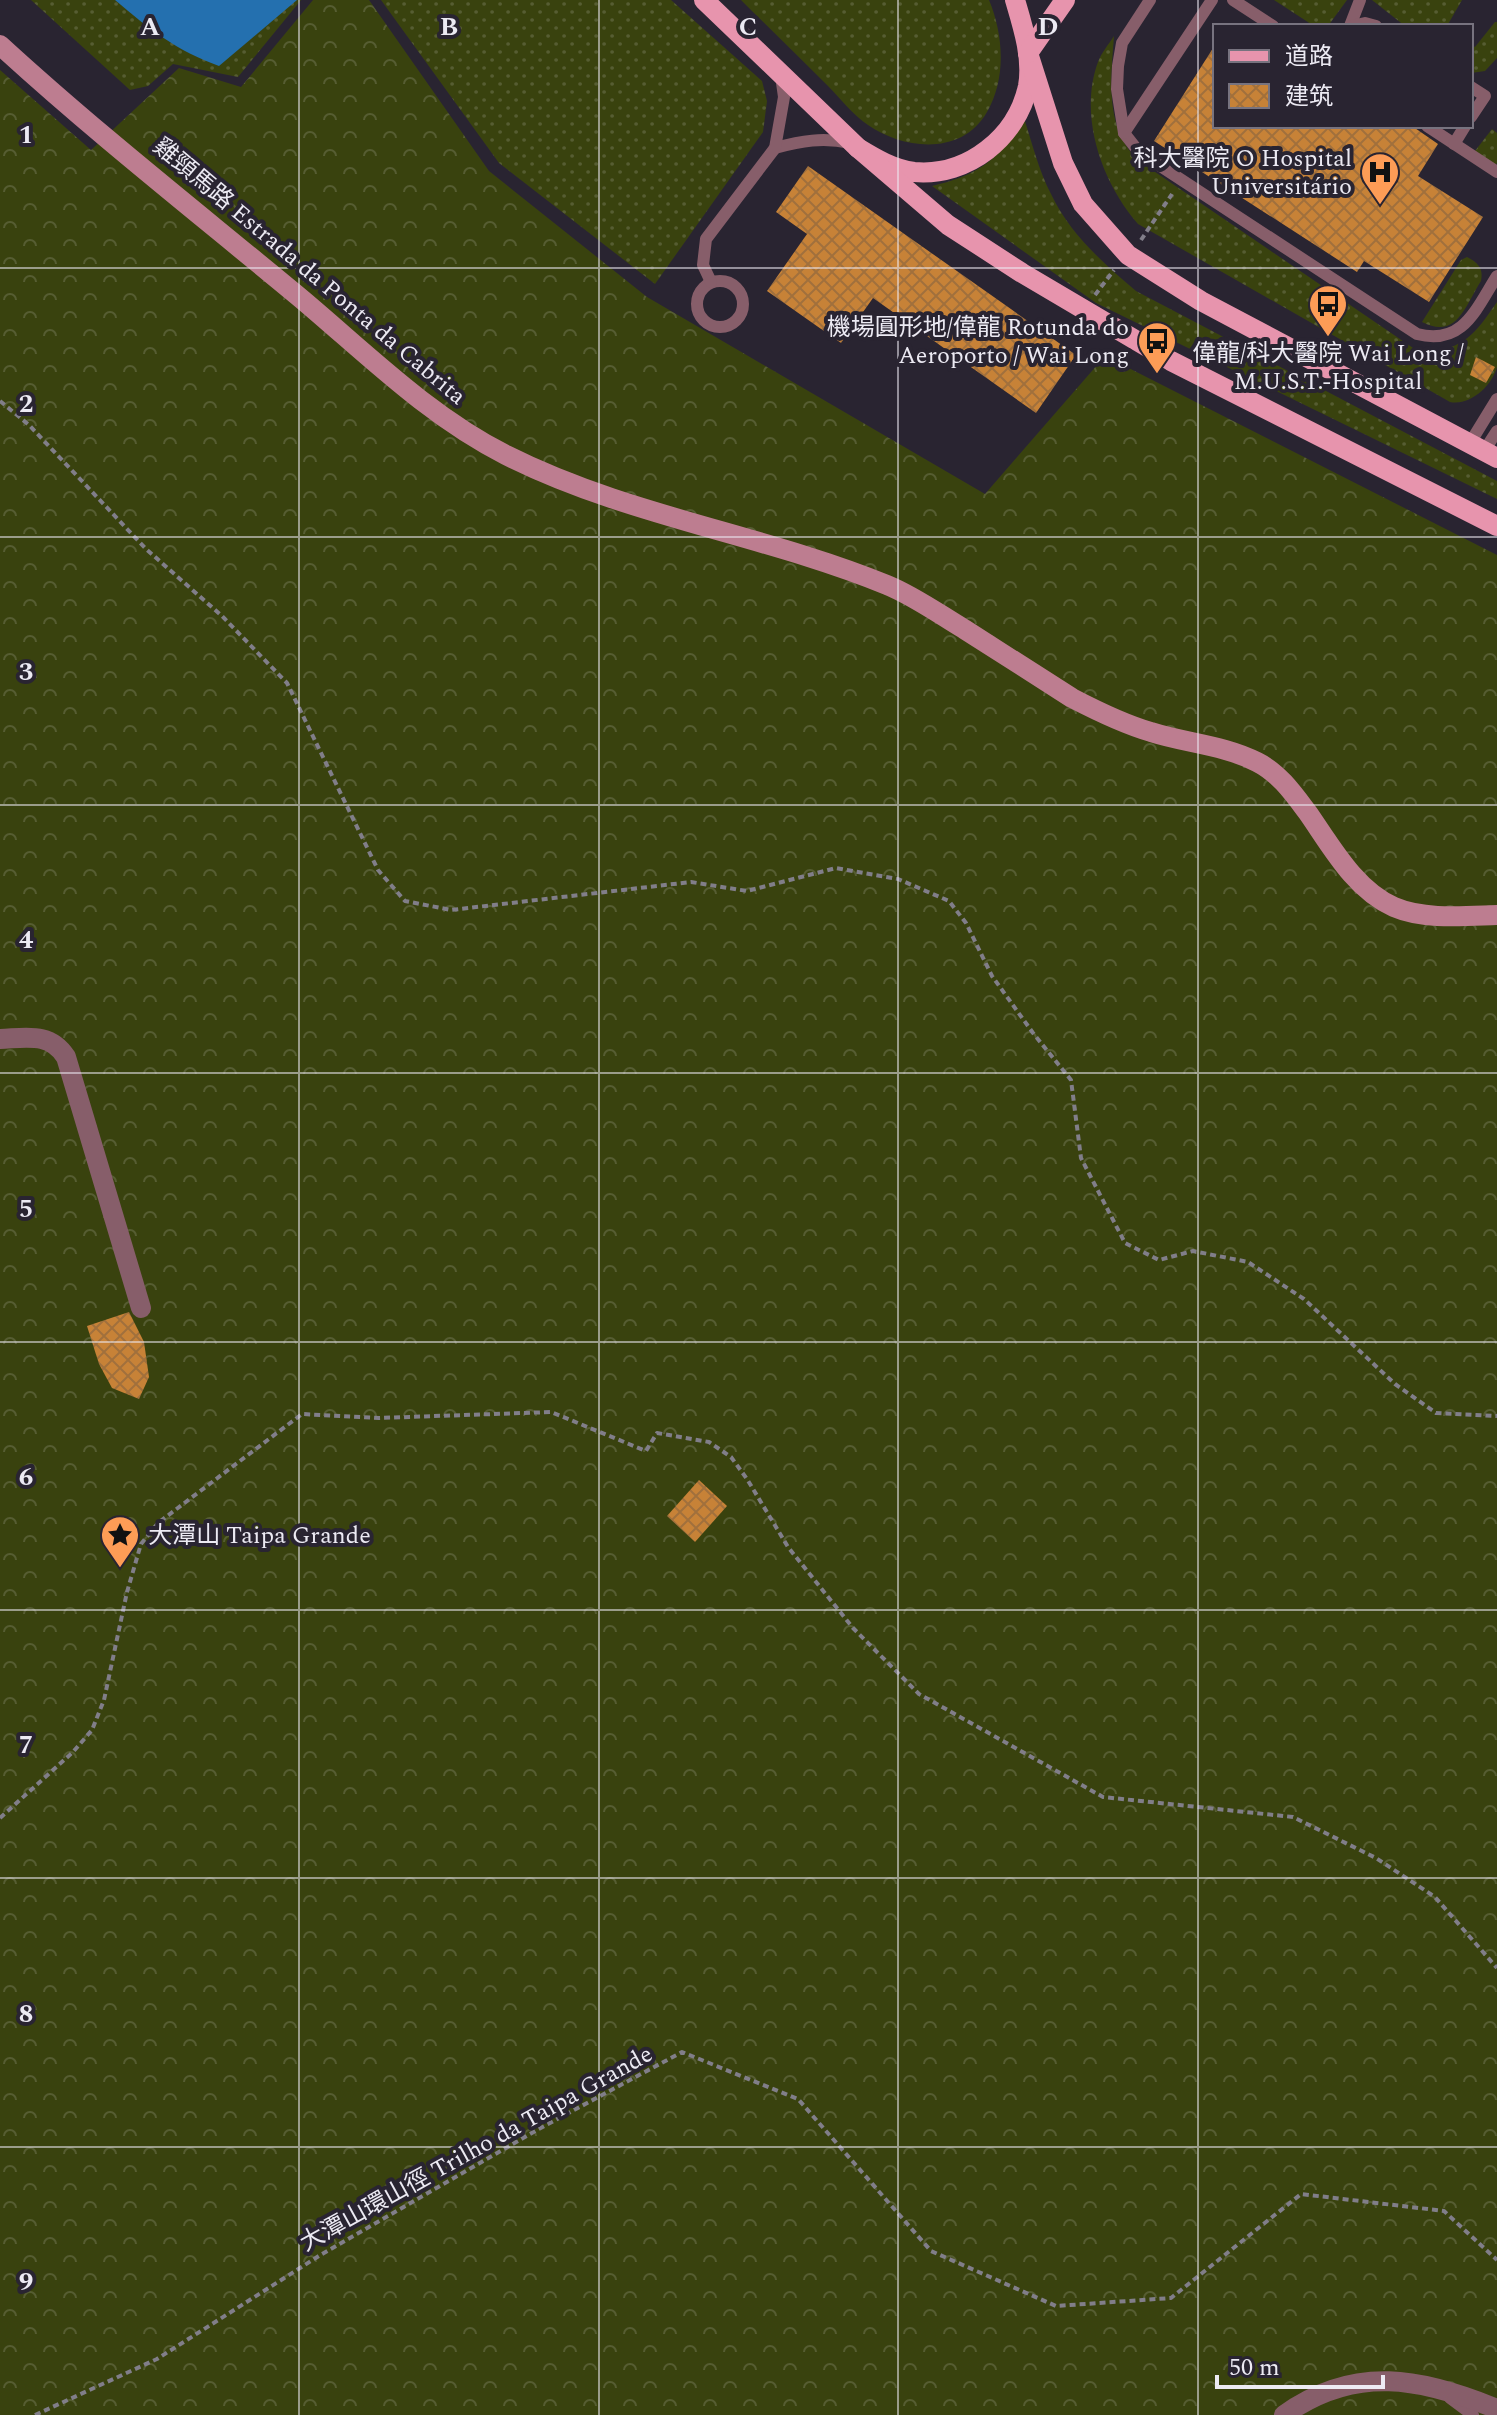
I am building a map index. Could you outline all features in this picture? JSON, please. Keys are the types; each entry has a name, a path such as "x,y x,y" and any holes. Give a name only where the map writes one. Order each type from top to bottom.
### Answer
{"main road":[{"path":"704,0 855,145 948,225 1035,281 1171,361 1497,526"},
{"path":"1015,0 1028,53 1063,163 1083,204 1128,255 1201,301 1483,451"},
{"path":"855,145 885,164 915,172 946,170 975,159 1000,140 1018,114 1028,84 1028,53 1065,0"}],"street":[{"name":"雞頸馬路 Estrada da Ponta da Cabrita","path":"0,45 405,388 475,437 537,470 587,491 847,570 890,586 1072,698 1104,714 1150,732 1235,753 1273,772 1290,790 1349,870 1380,900 1411,912 1497,915"},
{"path":"0,1039 39,1038 59,1046 66,1057 141,1308"},
{"path":"1284,2415 1317,2396 1349,2384 1390,2381 1457,2393 1497,2409"}],"lane":[{"path":"1150,0 1122,43 1117,89 1124,133 1139,152 1417,334 1431,338 1459,330 1469,320 1497,276"},
{"path":"1124,133 1212,0"},
{"path":"1233,0 1270,24"},
{"path":"1351,24 1360,0"},
{"path":"711,282 703,265 706,239 775,148 784,97 780,73"},
{"path":"1473,88 1485,96 1473,114"},
{"path":"1430,128 1497,172"},
{"path":"1454,144 1464,128"},
{"path":"775,148 831,139 855,145"},
{"path":"1483,451 1497,399"},
{"path":"1483,451 1497,431"},
{"path":"1437,2388 1473,2415"}],"path":[{"path":"0,401 29,425 146,549 222,616 287,683 378,870 405,901 451,910 691,882 747,891 836,868 898,879 949,901 966,923 992,976 1071,1080 1081,1158 1125,1243 1159,1260 1193,1251 1248,1262 1304,1299 1395,1384 1436,1413 1497,1416"},
{"path":"0,1818 73,1752 92,1730 104,1700 127,1592 141,1544 158,1523 302,1414 379,1418 551,1412 646,1451 657,1433 709,1442 731,1457 788,1547 853,1628 919,1694 1103,1797 1293,1817 1376,1858 1435,1897 1497,1968"},
{"name":"大潭山環山徑 Trilho da Taipa Grande","path":"35,2415 157,2359 322,2254 537,2130 682,2052 798,2099 931,2251 1056,2306 1171,2298 1301,2194 1444,2211 1497,2260"}],"green space":[{"path":"31,0 301,0 238,77 173,64 148,86 130,90"},
{"name":"大潭山 Taipa Grande","path":"313,0 369,0 489,171 647,297 985,494 1105,356 1497,555 1497,2415 0,2415 0,70 91,150 179,68 241,87"},
{"path":"381,0 671,0 762,81 767,101 763,132 655,284 499,163"},
{"path":"741,0 989,0 998,28 1001,57 993,99 976,126 963,136 932,144 898,140 857,117"},
{"path":"1274,0 1347,0 1329,24 1311,24"},
{"path":"1372,0 1462,0 1448,24 1402,24"},
{"path":"1497,22 1497,58 1485,71 1473,73 1475,47"},
{"path":"1114,36 1111,86 1115,118 1120,134 1139,161 1416,350 1444,349 1464,340 1481,325 1497,302 1497,367 1485,387 1465,401 1450,402 1138,224 1104,169 1092,126 1092,83 1099,59"},
{"path":"1024,118 1043,176 1059,209 1088,247 1136,291 1497,481 1497,499 1096,303 932,186 962,177 986,164 1006,145"},
{"path":"1492,129 1497,133 1497,163 1494,167 1475,151"},
{"path":"1467,257 1479,266 1482,276 1465,310 1452,324 1444,327 1422,322 1461,260"}],"water":[{"path":"115,0 297,0 219,66 164,38"}],"building":[{"path":"1213,48 1213,128 1415,128 1438,144 1418,176 1483,217 1429,302 1364,261 1357,272 1154,141"},
{"path":"808,166 1076,355 1036,413 873,298 841,343 767,291 807,234 776,212"},
{"path":"1476,357 1495,367 1486,383 1470,375"},
{"path":"129,1312 144,1342 149,1377 139,1399 112,1388 99,1364 87,1326"},
{"path":"699,1480 727,1506 695,1542 667,1516"}],"place":[{"name":"科大醫院 O Hospital Universitário","path":"1380,206"},
{"name":"偉龍/科大醫院 Wai Long / M.U.S.T.-Hospital","path":"1328,338"},
{"name":"機場圓形地/偉龍 Rotunda do Aeroporto / Wai Long","path":"1157,375"},
{"name":"大潭山 Taipa Grande","path":"120,1569"}]}
